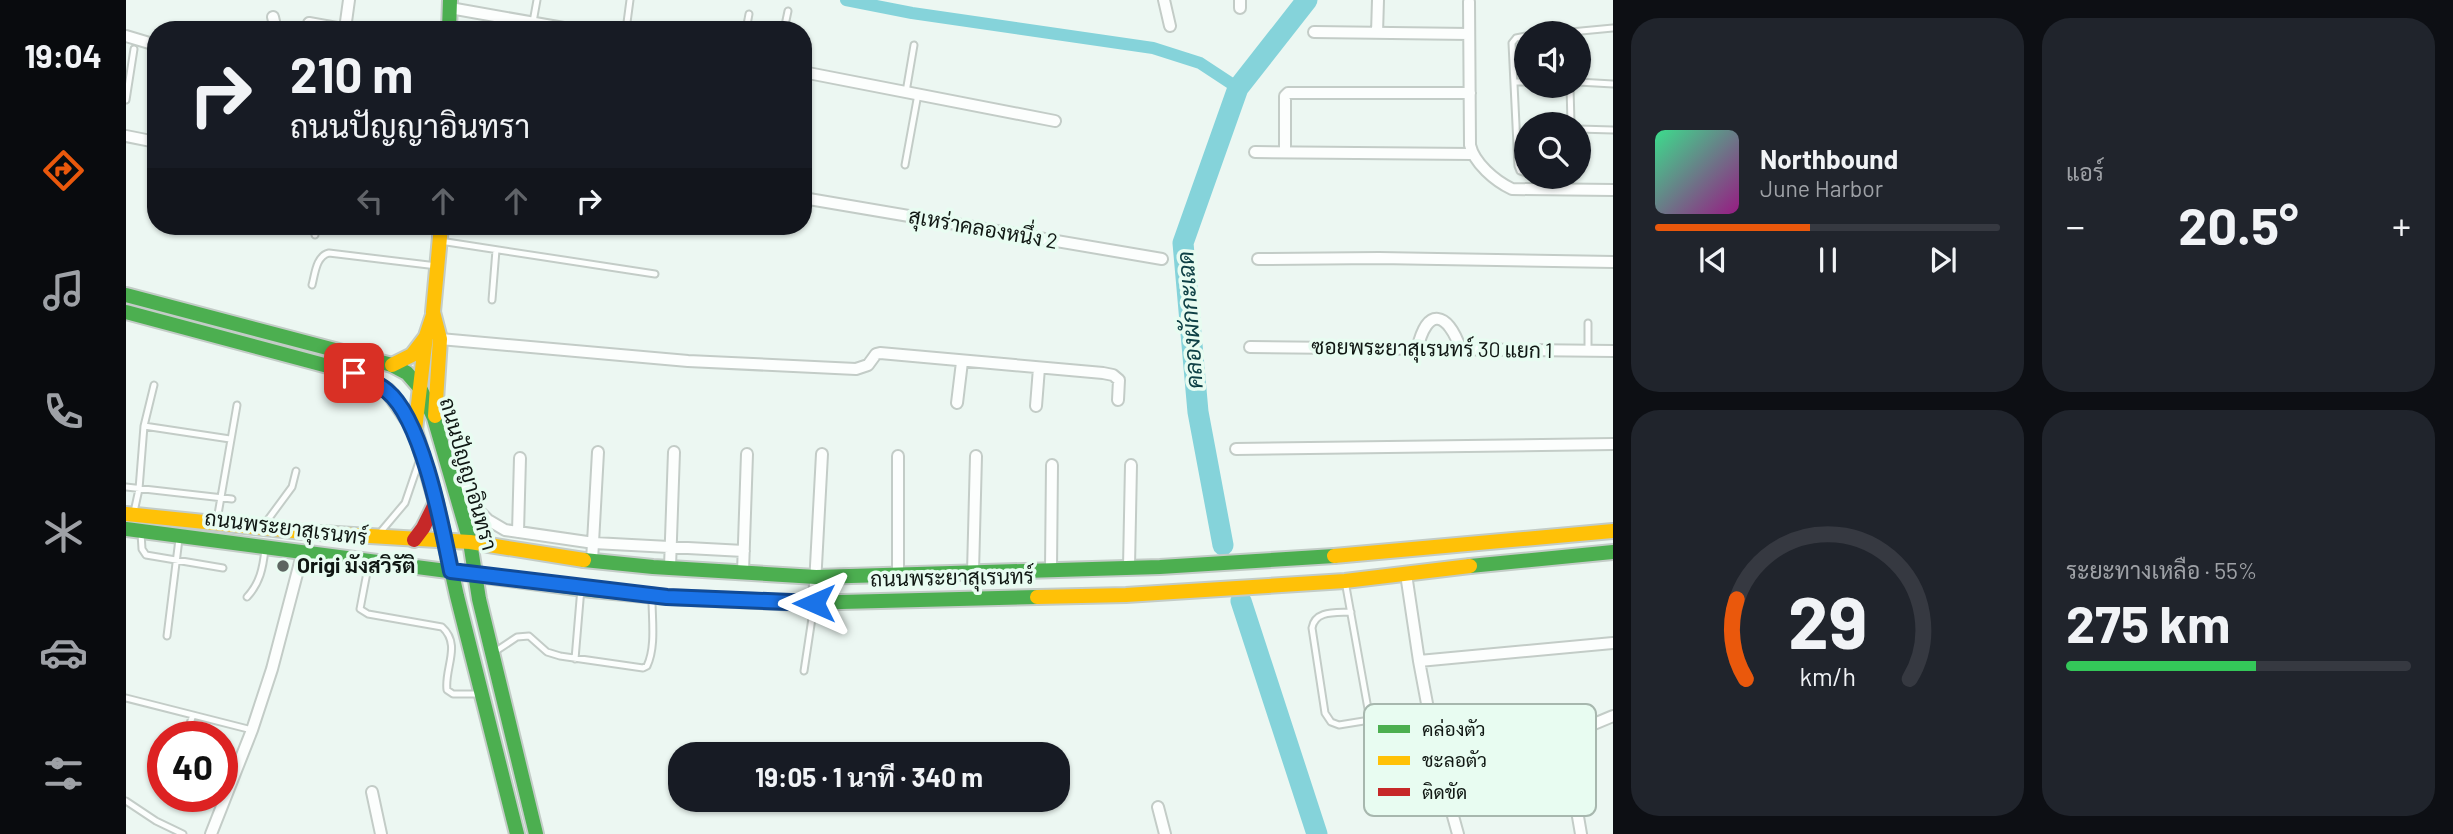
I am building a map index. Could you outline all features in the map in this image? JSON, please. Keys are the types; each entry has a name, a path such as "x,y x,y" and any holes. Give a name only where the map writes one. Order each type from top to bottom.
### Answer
{"street":[{"path":"347,21 349,0"},
{"path":"479,13 480,0"},
{"path":"1164,0 1170,26"},
{"path":"1377,33 1378,0"},
{"path":"1469,2 1472,153 1498,180 1512,188 1613,190"},
{"path":"450,4 479,13 527,21"},
{"path":"273,17 274,21"},
{"path":"1314,32 1469,34"},
{"path":"126,36 147,42"},
{"path":"812,74 1055,121"},
{"path":"1285,152 1288,93 1470,93"},
{"path":"126,136 147,140"},
{"path":"1255,152 1472,153"},
{"name":"สุเหร่าคลองหนึ่ง 2","path":"812,200 1163,259"},
{"path":"433,337 420,388 415,430 422,432 435,423 433,312 440,235"},
{"path":"1258,259 1613,262"},
{"name":"ถนนปัญญาอินทรา","path":"126,295 392,365 407,373 420,388 435,423 470,542 473,574 536,834"},
{"name":"ถนนปัญญาอินทรา","path":"126,312 354,373 388,391 415,430 436,502 517,834"},
{"path":"1417,350 1422,331 1429,320 1434,318 1446,321 1461,350"},
{"path":"392,365 405,361 433,337 688,361 834,369 863,368 880,353 1114,375 1120,384 1118,400"},
{"name":"ซอยพระยาสุเรนทร์ 30 แยก 1","path":"1250,347 1613,351"},
{"path":"957,403 962,362"},
{"path":"1036,406 1039,368"},
{"path":"1236,449 1613,444"},
{"path":"592,561 598,452"},
{"path":"670,567 674,452"},
{"path":"458,453 468,500 494,525 518,532 594,543 744,551"},
{"path":"743,572 747,454"},
{"path":"814,603 822,454"},
{"path":"898,456 898,574"},
{"path":"974,572 976,456"},
{"path":"518,532 520,458"},
{"path":"1051,569 1052,465"},
{"path":"1129,567 1131,465"},
{"path":"414,540 436,502"},
{"name":"ถนนพระยาสุเรนทร์","path":"130,514 262,528 470,542 592,561 816,577 1129,567 1366,554 1613,531"},
{"name":"ถนนพระยาสุเรนทร์","path":"134,530 652,596 814,603 1126,595 1345,581 1613,552"},
{"path":"211,834 252,730 272,669 303,551"},
{"path":"420,566 445,582 457,596"},
{"path":"1406,574 1427,704"},
{"path":"479,599 492,586 508,579"},
{"path":"1419,661 1613,643"},
{"path":"1596,723 1613,716"},
{"path":"372,792 380,834"},
{"path":"1158,807 1165,834"},
{"path":"1453,816 1458,834"},
{"path":"1578,816 1581,834"}],"lane":[{"path":"533,21 537,0"},
{"path":"627,21 630,0"},
{"path":"786,21 788,11"},
{"path":"748,21 749,14"},
{"path":"1591,30 1613,28"},
{"path":"1514,40 1514,82"},
{"path":"905,165 914,46"},
{"path":"126,100 134,50"},
{"path":"1591,83 1613,84"},
{"path":"1591,129 1613,130"},
{"path":"440,241 655,274"},
{"path":"492,300 496,250"},
{"path":"312,285 319,259 329,253 437,266"},
{"path":"1588,323 1588,351"},
{"path":"130,514 139,489 144,426 154,385"},
{"path":"216,523 237,405"},
{"path":"144,426 230,439"},
{"path":"376,537 405,503 421,454"},
{"path":"262,528 292,487 296,471"},
{"path":"126,487 232,499"},
{"path":"134,530 146,555 223,568"},
{"path":"167,636 180,536"},
{"path":"247,597 257,586 265,546"},
{"path":"370,559 360,609 368,614 442,627 450,636 453,647 446,680 447,690 453,694 482,694"},
{"path":"1345,581 1367,704"},
{"path":"575,659 581,588"},
{"path":"492,654 517,637 529,636 547,652 575,659 640,668 647,666 652,648 652,596"},
{"path":"804,671 814,603"},
{"path":"1351,612 1320,615 1314,620 1312,628 1325,713 1331,722 1339,724 1364,721"},
{"path":"126,698 252,730"},
{"path":"191,721 193,715"},
{"path":"126,801 156,821 183,834"}],"waterway":[{"path":"846,0 912,13 1153,48 1200,63 1238,88"},
{"name":"คลองผักกะเฉด","path":"1223,545 1198,412 1183,243 1238,88 1307,0"},
{"name":"คลองผักกะเฉด","path":"1241,601 1317,834"}],"traffic: fast":[{"path":"449,21 450,0"},
{"path":"126,295 392,365 407,373 420,388 434,418 470,542 479,599 536,834"},
{"path":"126,312 354,373 388,391 415,430 436,502 517,834"},
{"path":"126,529 592,590 667,597 802,603 1037,597"},
{"path":"1470,566 1613,552"},
{"path":"584,560 816,577 1160,567 1334,556"}],"traffic: slow":[{"path":"435,416 440,339 433,312 440,235"},
{"path":"415,430 426,336 433,315"},
{"path":"392,365 412,355 425,338"},
{"path":"126,514 303,532 470,542 584,560"},
{"path":"1334,556 1613,531"},
{"path":"1037,597 1126,595 1345,581 1470,566"}],"traffic: jam":[{"path":"414,540 436,502"}],"place":[{"name":"Origi มังสวิรัติ","path":"283,566"}],"route":[{"path":"354,373 388,391 415,430 436,502 451,571 667,597 814,603"}]}
